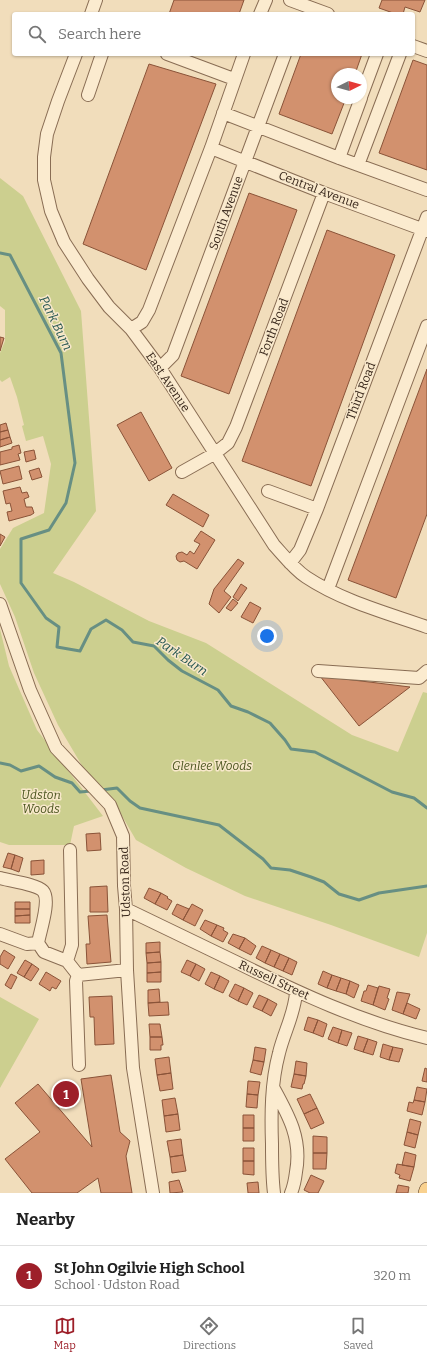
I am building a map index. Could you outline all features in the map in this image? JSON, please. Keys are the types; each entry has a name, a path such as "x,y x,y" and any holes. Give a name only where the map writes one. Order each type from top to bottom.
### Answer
{"street":[{"path":"92,12 96,0"},
{"path":"261,12 266,0"},
{"path":"290,0 302,6 322,12"},
{"path":"415,47 427,51"},
{"name":"East Avenue","path":"75,56 48,134 44,157 44,180 51,211 64,242 88,279 109,307 131,329 160,368 274,545 290,563 305,576 353,601 427,628"},
{"path":"88,95 101,56"},
{"path":"172,56 234,79"},
{"path":"131,329 142,322 149,310 211,148 243,56"},
{"name":"South Avenue","path":"160,368 173,355 284,56"},
{"path":"367,81 376,56"},
{"path":"358,165 399,56"},
{"path":"338,158 359,104"},
{"path":"223,113 338,158 427,190"},
{"name":"Central Avenue","path":"211,148 324,193 425,230"},
{"name":"Forth Road","path":"182,472 214,454 228,443 236,427 324,193"},
{"name":"Third Road","path":"290,563 300,550 317,509 425,230 427,217"},
{"path":"328,589 427,326"},
{"path":"268,490 317,509"},
{"name":"Udston Road","path":"0,604 30,690 56,748 110,805 123,836 127,970 133,1068 153,1193"},
{"path":"318,671 419,678 427,671"},
{"path":"67,961 72,945 70,850"},
{"path":"0,878 35,887 43,891 47,901 38,943 44,952 67,961 78,975"},
{"name":"Russell Street","path":"126,909 296,992 349,1014 409,1034 427,1038"},
{"path":"0,934 27,944 38,943"},
{"path":"78,975 127,970"},
{"path":"78,975 76,981 79,1065"},
{"path":"274,1193 272,1180 271,1129 273,1087 279,1054 296,1003 296,992"},
{"path":"273,1087 287,1112 297,1142 298,1160 294,1188 290,1193"}],"green space":[{"name":"Glenlee Woods","path":"0,178 23,196 81,311 96,511 53,573 74,582 149,621 206,643 352,735 398,752 423,692 427,693 427,933 419,957 245,896 186,868 136,840 118,809 84,769 58,725 34,673 15,617 0,584 0,549 13,528 44,513 51,464 43,436 26,441 22,426 24,425 17,397 10,377 2,382 0,380 0,353 5,341 5,310 0,306"},
{"name":"Udston Woods","path":"0,629 9,666 37,730 103,816 74,826 70,845 9,845 0,842"},
{"path":"0,997 39,1019 0,1088"}],"building":[{"path":"174,0 244,0 240,12 170,12"},
{"path":"382,0 425,0 420,12 405,7 404,12 390,12 379,8"},
{"path":"300,56 361,56 357,68 331,68 331,104 344,104 332,134 279,114"},
{"path":"413,60 427,65 427,170 379,153"},
{"path":"149,64 216,84 146,270 83,244"},
{"path":"249,193 297,210 229,394 181,376"},
{"path":"327,230 395,255 311,486 242,461"},
{"path":"0,337 4,338 0,351"},
{"path":"427,369 427,514 396,598 348,580"},
{"path":"141,412 172,468 149,481 117,425"},
{"path":"6,423 8,430 0,432 0,425"},
{"path":"8,430 10,437 0,440 0,432"},
{"path":"10,437 12,443 0,447 0,440"},
{"path":"19,445 21,453 18,454 20,460 0,465 0,452 12,449 12,447"},
{"path":"34,450 36,459 26,462 24,452"},
{"path":"19,466 22,479 3,484 0,471"},
{"path":"39,468 42,477 32,480 29,471"},
{"path":"20,487 22,493 27,492 29,497 24,499 26,507 32,507 34,513 9,521 7,512 12,511 10,503 6,504 3,491"},
{"path":"173,494 209,515 203,527 166,505"},
{"path":"201,531 215,540 197,569 184,561 180,562 177,560 176,556 178,553 182,552 187,555 190,551 194,554 200,544 194,541"},
{"path":"0,534 5,537 0,546"},
{"path":"238,559 244,563 224,591 231,597 219,613 209,604 214,589"},
{"path":"241,584 247,588 238,601 233,597"},
{"path":"233,599 238,603 231,611 226,608"},
{"path":"250,602 261,608 253,623 241,617"},
{"path":"320,676 410,687 359,726"},
{"path":"100,833 101,850 87,851 86,834"},
{"path":"8,853 15,855 11,869 3,867"},
{"path":"15,855 23,858 19,872 11,869"},
{"path":"44,860 44,874 31,875 31,861"},
{"path":"107,886 108,912 90,912 90,887"},
{"path":"149,888 161,893 155,904 144,898"},
{"path":"161,893 172,901 167,910 155,904"},
{"path":"15,902 30,902 30,909 15,909"},
{"path":"177,904 189,909 183,920 172,914"},
{"path":"192,904 203,910 195,926 183,920"},
{"path":"15,909 30,909 30,915 15,916"},
{"path":"30,915 30,923 15,923 15,916"},
{"path":"107,915 111,962 87,964 86,944 90,944 88,916"},
{"path":"205,920 217,925 211,936 200,929"},
{"path":"217,925 224,928 223,930 228,933 223,942 211,936"},
{"path":"233,934 245,938 239,949 228,943"},
{"path":"245,938 256,946 251,955 239,949"},
{"path":"160,942 160,952 146,953 146,943"},
{"path":"262,946 271,950 265,963 256,958"},
{"path":"4,950 15,957 8,969 0,964 0,957"},
{"path":"271,950 280,954 274,967 265,963"},
{"path":"160,952 161,962 147,963 146,953"},
{"path":"280,954 289,958 283,971 274,967"},
{"path":"289,958 297,962 292,975 283,971"},
{"path":"25,960 32,964 24,977 17,973"},
{"path":"187,960 196,964 190,976 181,972"},
{"path":"161,962 161,972 147,973 147,963"},
{"path":"32,964 39,969 31,981 24,977"},
{"path":"196,964 205,969 199,981 190,976"},
{"path":"323,971 332,975 327,988 318,984"},
{"path":"46,972 61,981 56,989 52,987 50,991 39,984"},
{"path":"161,972 161,982 147,982 147,973"},
{"path":"211,972 220,976 214,989 205,984"},
{"path":"11,974 17,977 11,989 5,985"},
{"path":"332,975 341,978 336,991 327,988"},
{"path":"220,976 229,981 223,993 214,989"},
{"path":"341,978 350,981 346,994 336,991"},
{"path":"350,981 359,985 354,998 346,994"},
{"path":"235,984 244,988 238,1001 229,996"},
{"path":"368,985 378,988 373,1005 361,1001 364,991 366,991"},
{"path":"379,986 390,989 387,998 389,999 385,1010 373,1005"},
{"path":"244,988 253,993 247,1005 238,1001"},
{"path":"159,989 160,1002 148,1003 148,990"},
{"path":"397,992 410,994 403,1014 392,1010"},
{"path":"259,995 268,999 262,1011 253,1007"},
{"path":"112,996 114,1044 95,1045 94,1017 90,1017 89,997"},
{"path":"268,999 277,1004 271,1016 262,1011"},
{"path":"168,1002 169,1015 149,1016 148,1003"},
{"path":"407,1003 420,1009 416,1019 403,1014"},
{"path":"308,1017 318,1020 313,1033 304,1030"},
{"path":"318,1020 327,1024 323,1037 313,1033"},
{"path":"149,1024 160,1024 162,1037 150,1037"},
{"path":"333,1027 342,1030 338,1043 328,1039"},
{"path":"342,1030 352,1033 347,1046 338,1043"},
{"path":"358,1036 368,1039 363,1052 354,1049"},
{"path":"150,1037 162,1037 163,1045 161,1045 161,1050 150,1050"},
{"path":"368,1039 377,1042 373,1055 363,1052"},
{"path":"383,1044 393,1047 389,1060 380,1057"},
{"path":"255,1047 266,1049 264,1062 253,1060"},
{"path":"393,1047 403,1049 399,1062 389,1060"},
{"path":"169,1057 171,1073 157,1075 155,1059"},
{"path":"253,1060 264,1062 261,1075 250,1072"},
{"path":"296,1061 307,1063 306,1076 294,1074"},
{"path":"425,1068 427,1069 427,1082 422,1081"},
{"path":"171,1073 173,1089 160,1091 157,1075"},
{"path":"294,1074 306,1076 302,1089 291,1087"},
{"path":"111,1075 120,1132 130,1141 126,1156 132,1193 101,1193 98,1178 77,1193 32,1193 5,1159 40,1132 15,1103 38,1084 92,1147 81,1079"},
{"path":"248,1081 260,1082 258,1095 247,1094"},
{"path":"417,1087 427,1089 425,1102 414,1100"},
{"path":"247,1094 258,1095 257,1108 246,1107"},
{"path":"310,1094 317,1108 304,1114 297,1099"},
{"path":"175,1098 178,1114 164,1116 162,1100"},
{"path":"414,1100 425,1102 422,1115 407,1111 409,1102 413,1103"},
{"path":"317,1108 324,1123 311,1129 304,1114"},
{"path":"178,1114 180,1130 166,1132 164,1116"},
{"path":"243,1115 254,1115 254,1128 243,1128"},
{"path":"410,1119 421,1122 418,1135 407,1132"},
{"path":"243,1128 254,1128 254,1141 243,1141"},
{"path":"407,1132 418,1135 415,1148 404,1145"},
{"path":"313,1136 327,1137 327,1153 313,1153"},
{"path":"181,1139 183,1155 170,1157 167,1141"},
{"path":"243,1148 254,1148 254,1161 243,1161"},
{"path":"405,1152 416,1155 414,1167 402,1165"},
{"path":"313,1153 327,1153 326,1169 313,1169"},
{"path":"183,1155 186,1171 172,1173 170,1157"},
{"path":"243,1161 254,1161 254,1175 243,1174"},
{"path":"397,1164 414,1167 410,1181 399,1178 400,1175 395,1173"},
{"path":"311,1175 324,1181 318,1193 310,1193 304,1190"},
{"path":"179,1180 183,1192 170,1193 169,1182"},
{"path":"258,1182 259,1193 248,1193 247,1183"},
{"path":"398,1185 409,1187 408,1193 396,1193"}],"waterway":[{"name":"Park Burn","path":"0,253 10,255 61,353 75,463 66,503 49,530 21,539 21,583 46,618 59,627 57,647 80,651 91,629 106,620 122,630 133,642 154,646 182,671 218,690 231,706 248,712 270,723 291,749 315,752 392,792 414,798 427,808"},
{"path":"0,763 10,765 21,771 39,766 55,777 72,783 80,792 91,791"},
{"path":"101,790 117,788 130,801 140,808 219,825 263,859 271,868 290,870 311,877 324,882 339,894 359,900 379,893 427,886"}],"place":[{"name":"St John Ogilvie High School","path":"66,1094"}]}
